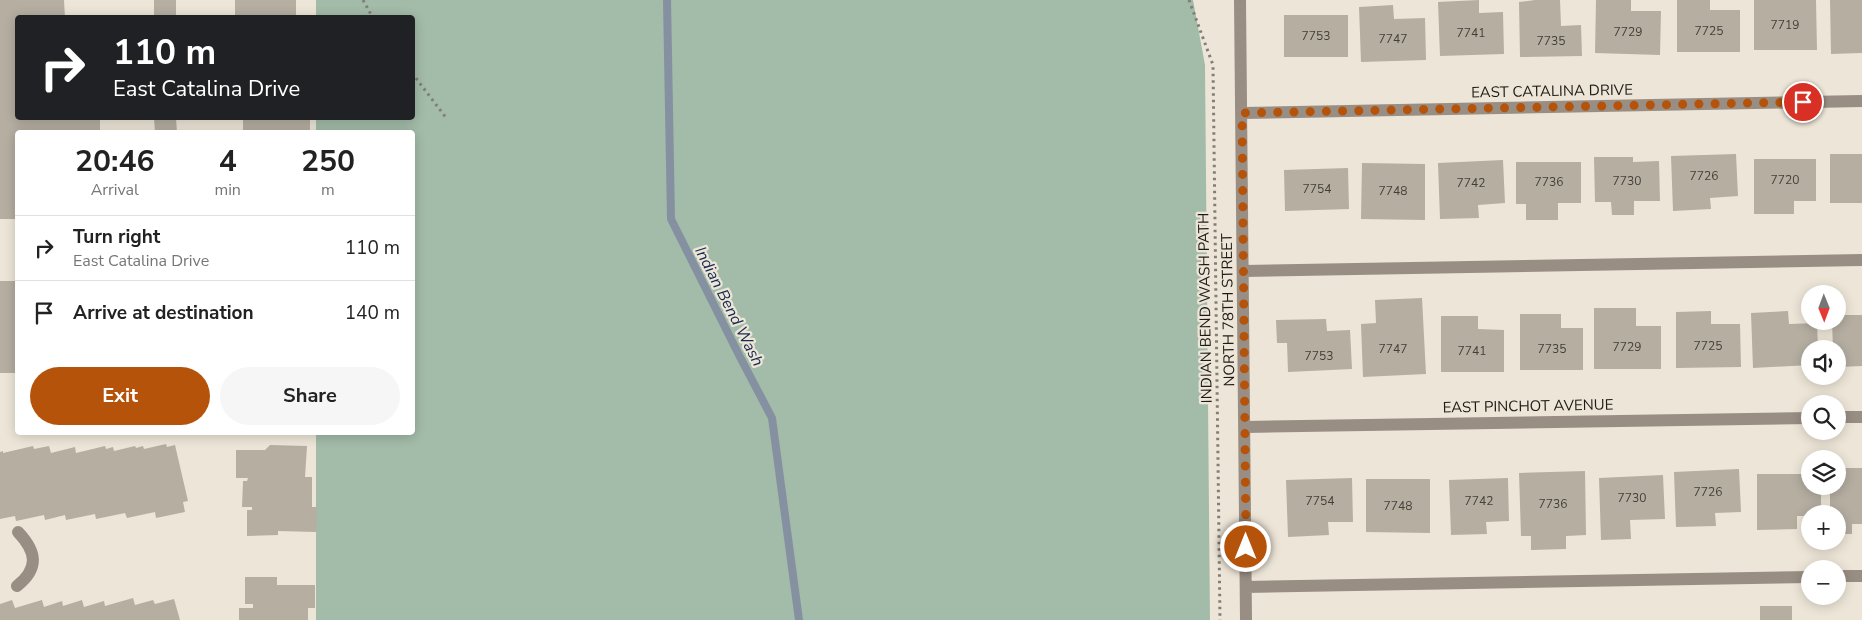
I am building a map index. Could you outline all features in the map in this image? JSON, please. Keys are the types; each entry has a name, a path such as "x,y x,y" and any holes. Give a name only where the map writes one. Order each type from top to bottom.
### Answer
{"street":[{"name":"NORTH 78TH STREET","path":"1240,0 1246,428 1246,620"},
{"name":"EAST CATALINA DRIVE","path":"1242,113 1862,100"},
{"path":"1244,271 1862,260"},
{"path":"1846,417 1862,417"},
{"name":"EAST PINCHOT AVENUE","path":"1246,428 1801,418"},
{"path":"17,586 30,573 33,565 31,548 18,532"},
{"path":"1846,576 1862,576"},
{"path":"1246,586 1801,577"}],"path":[{"path":"363,0 370,15"},
{"name":"INDIAN BEND WASH PATH","path":"1189,0 1212,66 1220,620"},
{"path":"415,77 447,119"}],"green space":[{"path":"316,0 1193,0 1205,65 1210,620 316,620 316,435 415,435 415,130 316,130 316,120 415,120 415,15 316,15"}],"building":[{"path":"0,0 64,0 65,15 15,15 15,120 100,120 100,130 15,130 15,219 0,219"},
{"path":"154,0 176,0 176,15 154,15"},
{"path":"235,0 296,0 296,15 235,15"},
{"path":"1479,0 1479,13 1503,12 1504,54 1440,56 1438,2"},
{"path":"1560,0 1561,26 1581,25 1582,56 1520,57 1519,2"},
{"path":"1596,0 1631,0 1631,11 1661,11 1660,55 1595,53"},
{"path":"1677,0 1710,0 1710,10 1740,10 1740,52 1677,52"},
{"path":"1754,0 1816,0 1817,50 1754,50"},
{"path":"1830,0 1862,0 1862,53 1831,54"},
{"path":"1393,5 1394,19 1425,18 1426,60 1361,62 1359,7"},
{"path":"1284,15 1348,15 1348,57 1284,57"},
{"path":"154,120 176,120 177,130 155,130"},
{"path":"243,120 310,120 310,130 243,130"},
{"path":"1736,154 1738,196 1710,198 1711,209 1673,211 1671,156"},
{"path":"1830,154 1862,154 1862,203 1830,203"},
{"path":"1594,157 1633,157 1633,162 1659,161 1660,201 1634,201 1634,215 1612,215 1611,202 1595,202"},
{"path":"1754,159 1816,159 1816,201 1794,201 1794,214 1754,214"},
{"path":"1503,160 1505,203 1478,205 1479,218 1440,219 1438,163"},
{"path":"1516,162 1581,162 1581,203 1558,203 1558,220 1526,220 1526,204 1516,204"},
{"path":"1362,163 1425,164 1425,220 1361,219"},
{"path":"1348,168 1349,209 1285,211 1284,170"},
{"path":"0,281 15,281 15,373 0,373"},
{"path":"1422,298 1426,374 1363,377 1361,324 1376,323 1375,300"},
{"path":"1594,308 1636,308 1636,326 1661,326 1661,369 1594,369"},
{"path":"1711,311 1711,324 1740,324 1741,367 1676,368 1676,312"},
{"path":"1788,311 1789,324 1801,324 1801,330 1817,330 1818,340 1801,340 1801,365 1753,368 1751,313"},
{"path":"1520,314 1561,314 1561,328 1583,328 1583,370 1520,370"},
{"path":"1846,315 1862,315 1862,366 1846,367 1846,340 1833,340 1832,330 1846,330"},
{"path":"1441,316 1478,316 1478,329 1504,330 1504,372 1441,372"},
{"path":"1326,319 1327,331 1350,330 1352,369 1288,372 1287,343 1277,343 1276,320"},
{"path":"166,444 167,447 175,445 188,501 183,502 185,512 156,518 155,512 127,518 125,513 96,519 95,514 66,520 65,515 45,520 44,515 16,521 15,516 0,519 0,452 3,451 3,453 33,446 34,449 49,446 51,453 75,447 76,453 105,446 106,449 113,447 114,451 135,446 136,448 143,446 144,449"},
{"path":"270,445 307,446 305,477 312,477 312,507 317,507 316,532 278,531 278,535 247,536 247,510 252,510 252,507 242,507 243,481 247,481 248,478 236,478 236,450 265,450"},
{"path":"1846,468 1862,468 1862,524 1852,524 1852,534 1846,534 1846,505 1830,505 1830,495 1846,495"},
{"path":"1739,469 1741,512 1715,513 1716,526 1676,527 1674,472"},
{"path":"1585,471 1586,535 1566,536 1566,549 1531,550 1531,536 1521,536 1519,473"},
{"path":"1757,474 1801,474 1801,495 1821,495 1821,505 1801,505 1801,516 1797,516 1797,529 1757,530"},
{"path":"1663,475 1665,519 1630,520 1631,539 1601,540 1599,478"},
{"path":"1352,478 1353,522 1328,522 1329,535 1288,537 1286,480"},
{"path":"1508,478 1509,521 1486,522 1487,534 1451,535 1449,480"},
{"path":"1366,479 1430,479 1430,533 1366,532"},
{"path":"245,577 277,577 277,585 315,585 315,608 308,608 308,620 239,620 239,608 253,608 253,604 245,604"},
{"path":"133,598 135,605 153,600 155,604 174,599 180,620 0,620 0,604 12,600 15,608 42,600 44,607 62,601 63,606 82,600 84,607 104,601 105,606"},
{"path":"1760,606 1792,606 1792,620 1760,620"}],"waterway":[{"name":"Indian Bend Wash","path":"667,0 671,219 772,418 799,620"}],"route":[{"path":"1246,547 1242,113 1803,102"}]}
